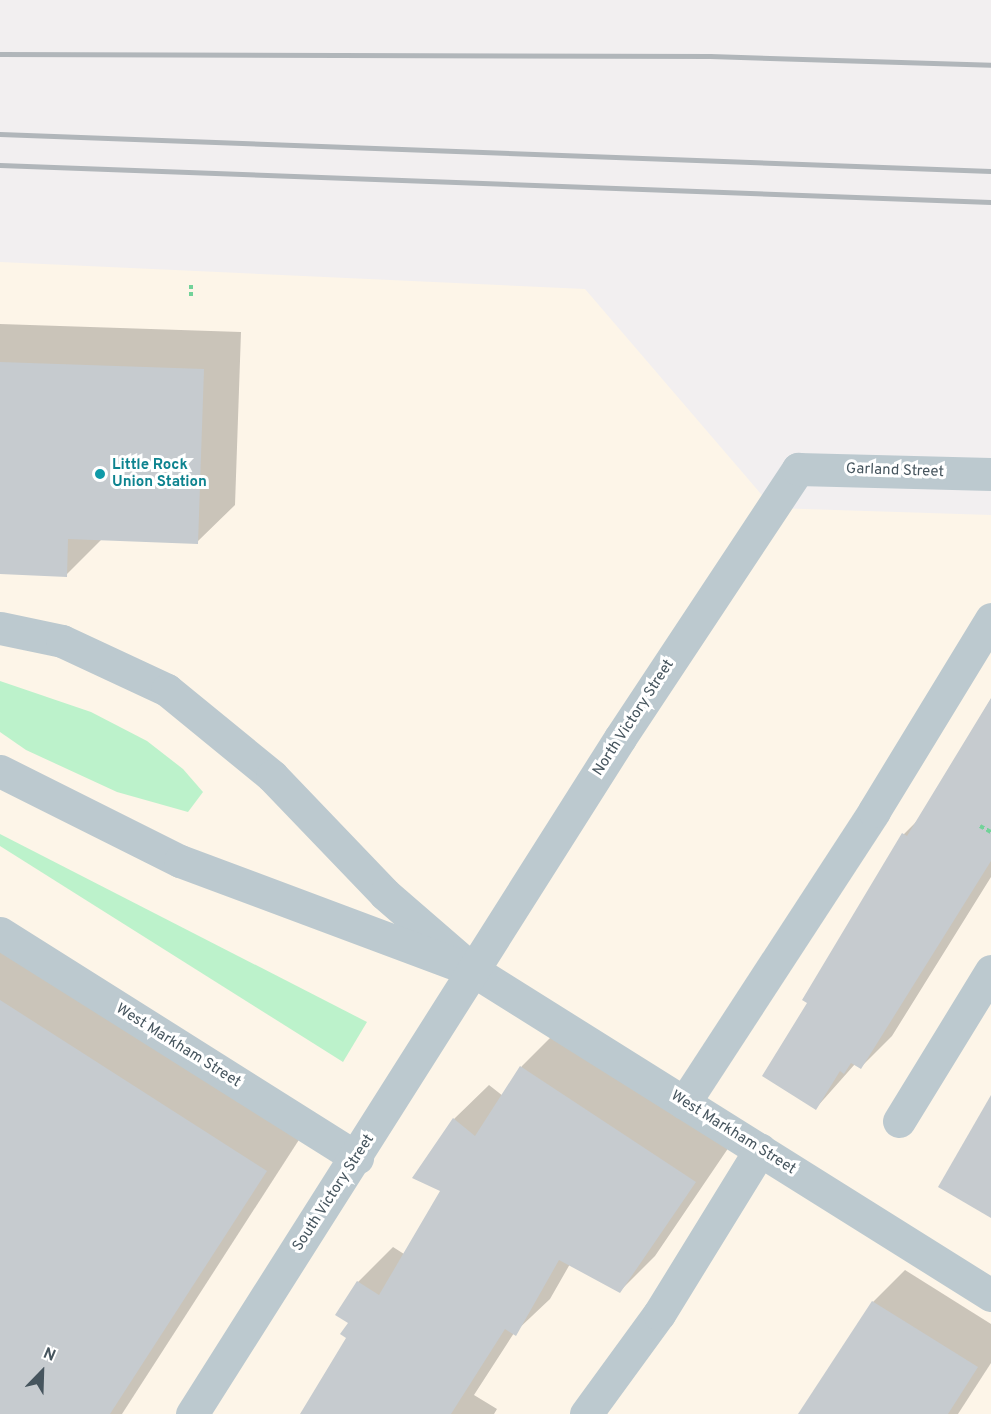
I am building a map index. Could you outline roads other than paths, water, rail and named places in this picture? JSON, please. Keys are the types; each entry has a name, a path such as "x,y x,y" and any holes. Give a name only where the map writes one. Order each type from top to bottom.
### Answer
{"street":[{"name":"Garland Street","path":"798,468 991,474"},
{"name":"North Victory Street","path":"474,971 620,738 798,468"},
{"path":"684,1103 874,811 991,619"},
{"path":"0,628 62,641 167,690 272,776 385,894 474,971"},
{"path":"0,771 180,861 474,971"},
{"name":"West Markham Street","path":"0,933 357,1158"},
{"name":"West Markham Street","path":"474,971 991,1295"},
{"name":"South Victory Street","path":"198,1412 474,971"},
{"path":"899,1121 991,971"},
{"path":"586,1414 659,1314 760,1149"}],"railway":[{"path":"0,54 710,56 991,65"},
{"path":"0,134 991,171"},
{"path":"0,165 991,202"}],"place":[{"name":"Little Rock Union Station","path":"100,474"}]}
